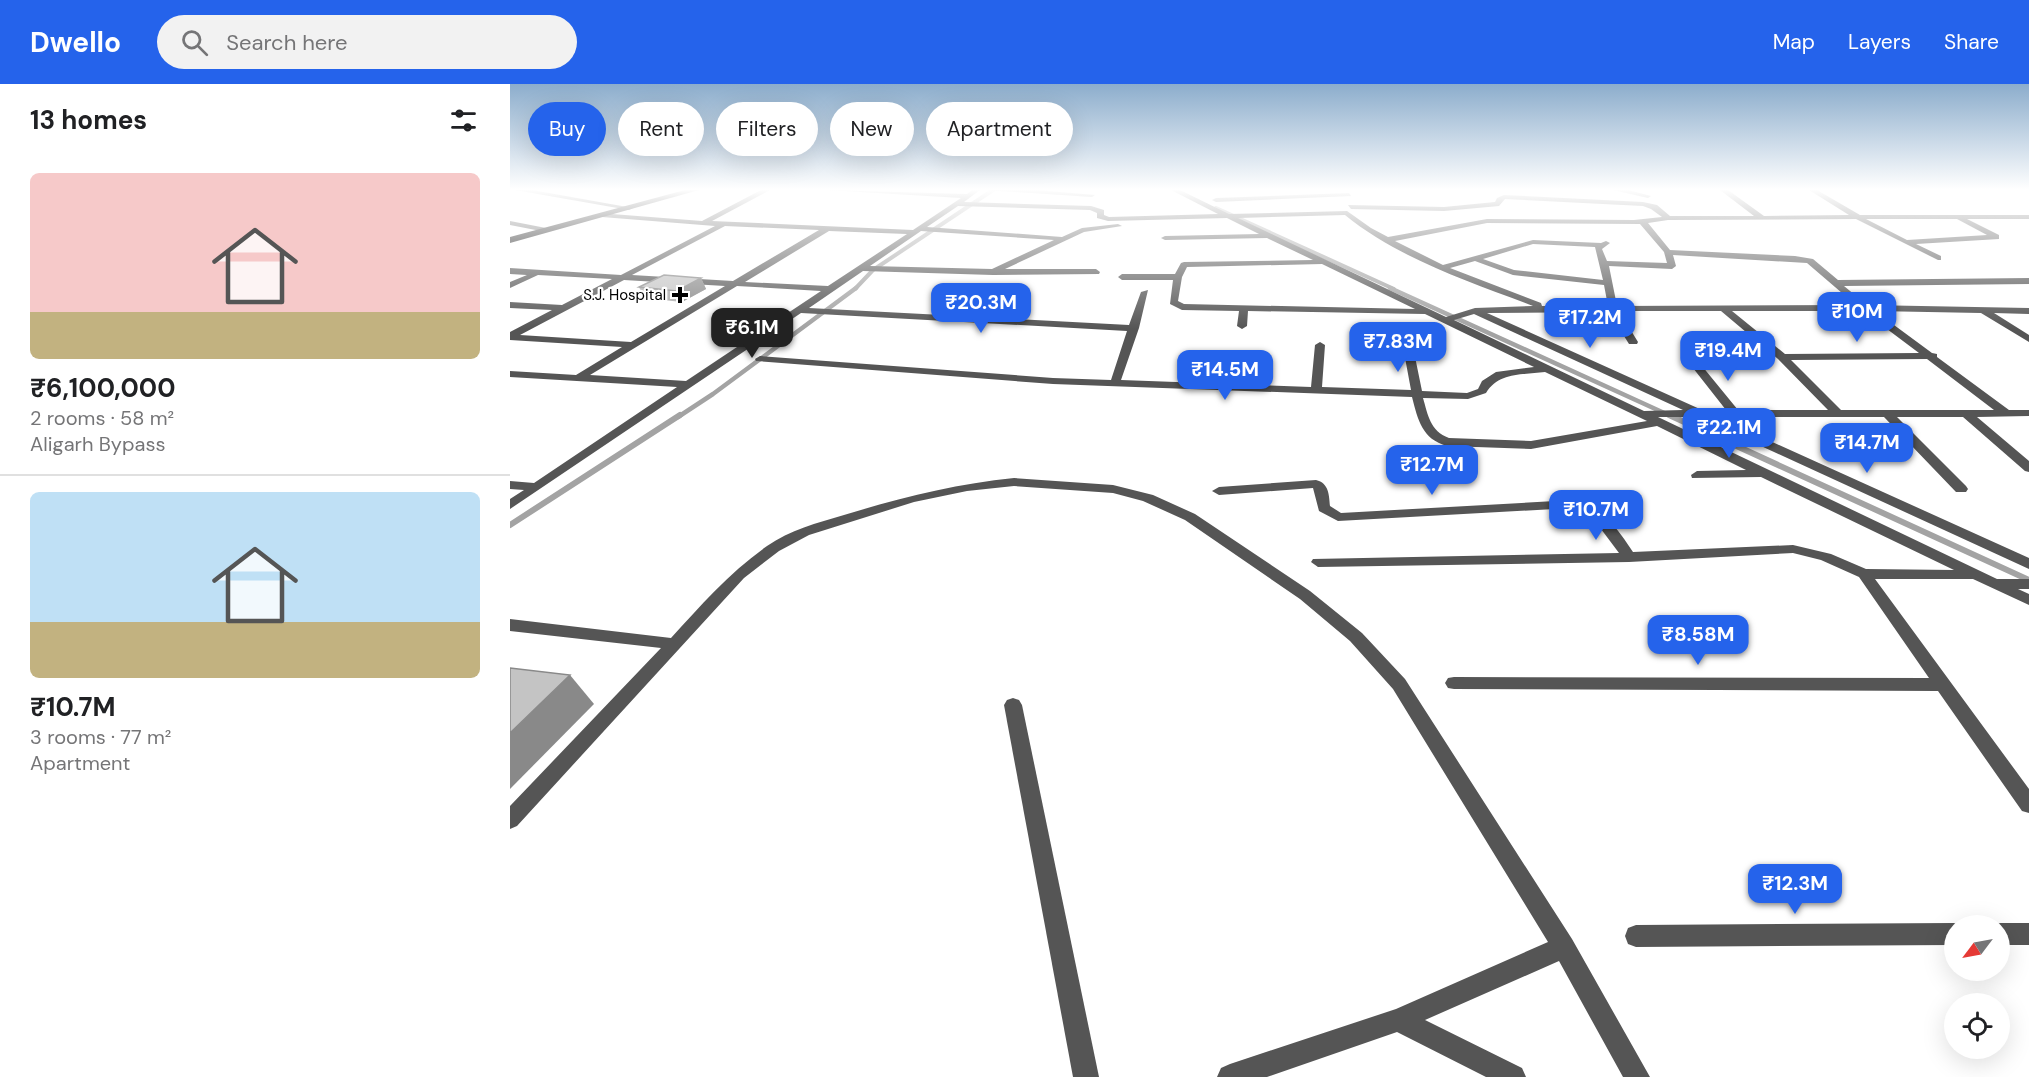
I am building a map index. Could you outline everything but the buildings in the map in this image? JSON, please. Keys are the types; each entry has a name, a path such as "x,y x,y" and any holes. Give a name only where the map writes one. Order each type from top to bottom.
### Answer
{"street":[{"path":"510,336 700,236"},
{"path":"578,378 814,236"},
{"path":"510,505 803,311 828,290 871,268 914,236"},
{"path":"1033,236 1062,238"},
{"path":"993,272 1067,236"},
{"path":"1165,238 1250,236"},
{"path":"1269,236 1428,313 1448,319 1638,414 1660,418 1763,473 2029,600"},
{"path":"1379,236 1442,268 1550,310"},
{"path":"1385,240 1405,236"},
{"path":"1541,236 1544,242"},
{"path":"1602,236 1606,242 1598,248 1609,283 1613,310 1633,342"},
{"path":"1604,263 1668,267 1673,264 1668,252 1655,236"},
{"path":"1895,236 1938,258"},
{"path":"1906,242 1995,236"},
{"path":"1442,268 1523,244 1544,242 1602,245"},
{"path":"1668,252 1803,258 1810,261 1865,308 2006,413"},
{"path":"1473,258 1513,272 1609,283"},
{"path":"1323,262 1193,264 1180,267 1173,302 1176,305 1244,308 1428,313"},
{"path":"871,268 993,272 1096,272"},
{"path":"510,271 828,290"},
{"path":"510,285 538,273"},
{"path":"1122,277 1178,277"},
{"path":"1835,283 2029,281"},
{"path":"1115,383 1145,292"},
{"path":"510,305 563,308"},
{"path":"1242,326 1244,308"},
{"path":"1448,319 1470,312 1550,310 1865,308 2029,311"},
{"path":"1725,310 1782,357 1837,413"},
{"path":"803,311 1134,328"},
{"path":"1984,311 2029,339"},
{"path":"1470,312 2029,564"},
{"path":"510,336 633,345"},
{"path":"1316,390 1320,345"},
{"path":"1408,347 1426,431 1434,438 1447,442 1531,445 1688,412 1735,414 2029,413"},
{"path":"1782,357 1933,357"},
{"path":"760,359 1053,381 1468,396 1482,391 1486,381 1493,377 1546,369"},
{"path":"1698,368 1735,414"},
{"path":"510,374 690,385"},
{"path":"1887,413 1961,489"},
{"path":"1966,413 2029,468"},
{"path":"1697,475 1763,473"},
{"path":"510,820 739,575 774,548 804,532 844,517 956,489 1014,482 1113,489 1148,498 1190,517 1305,595 1356,637 1399,684 1564,947 1637,1077"},
{"path":"1219,491 1316,484 1321,489 1324,508 1338,517 1573,504 1589,508 1600,515 1629,557"},
{"path":"510,485 536,487"},
{"path":"1318,562 1629,557 1793,549 1826,557 1864,574 1977,575"},
{"path":"1864,574 2029,805"},
{"path":"1994,583 2029,584"},
{"path":"510,625 675,644"},
{"path":"1454,682 1942,685"},
{"path":"1013,705 1086,1077"},
{"path":"1636,936 1944,934"},
{"path":"2010,934 2029,934"},
{"path":"1230,1077 1398,1020 1564,947"},
{"path":"1398,1020 1513,1077"}],"waterway":[{"path":"856,288 873,270 923,236"},
{"path":"1278,236 1394,289"},
{"path":"678,417 713,394 856,288"},
{"path":"1390,288 1673,417"},
{"path":"510,525 680,415"},
{"path":"1669,415 2029,580"}],"place":[{"name":"S.J. Hospital","path":"680,295"}]}
